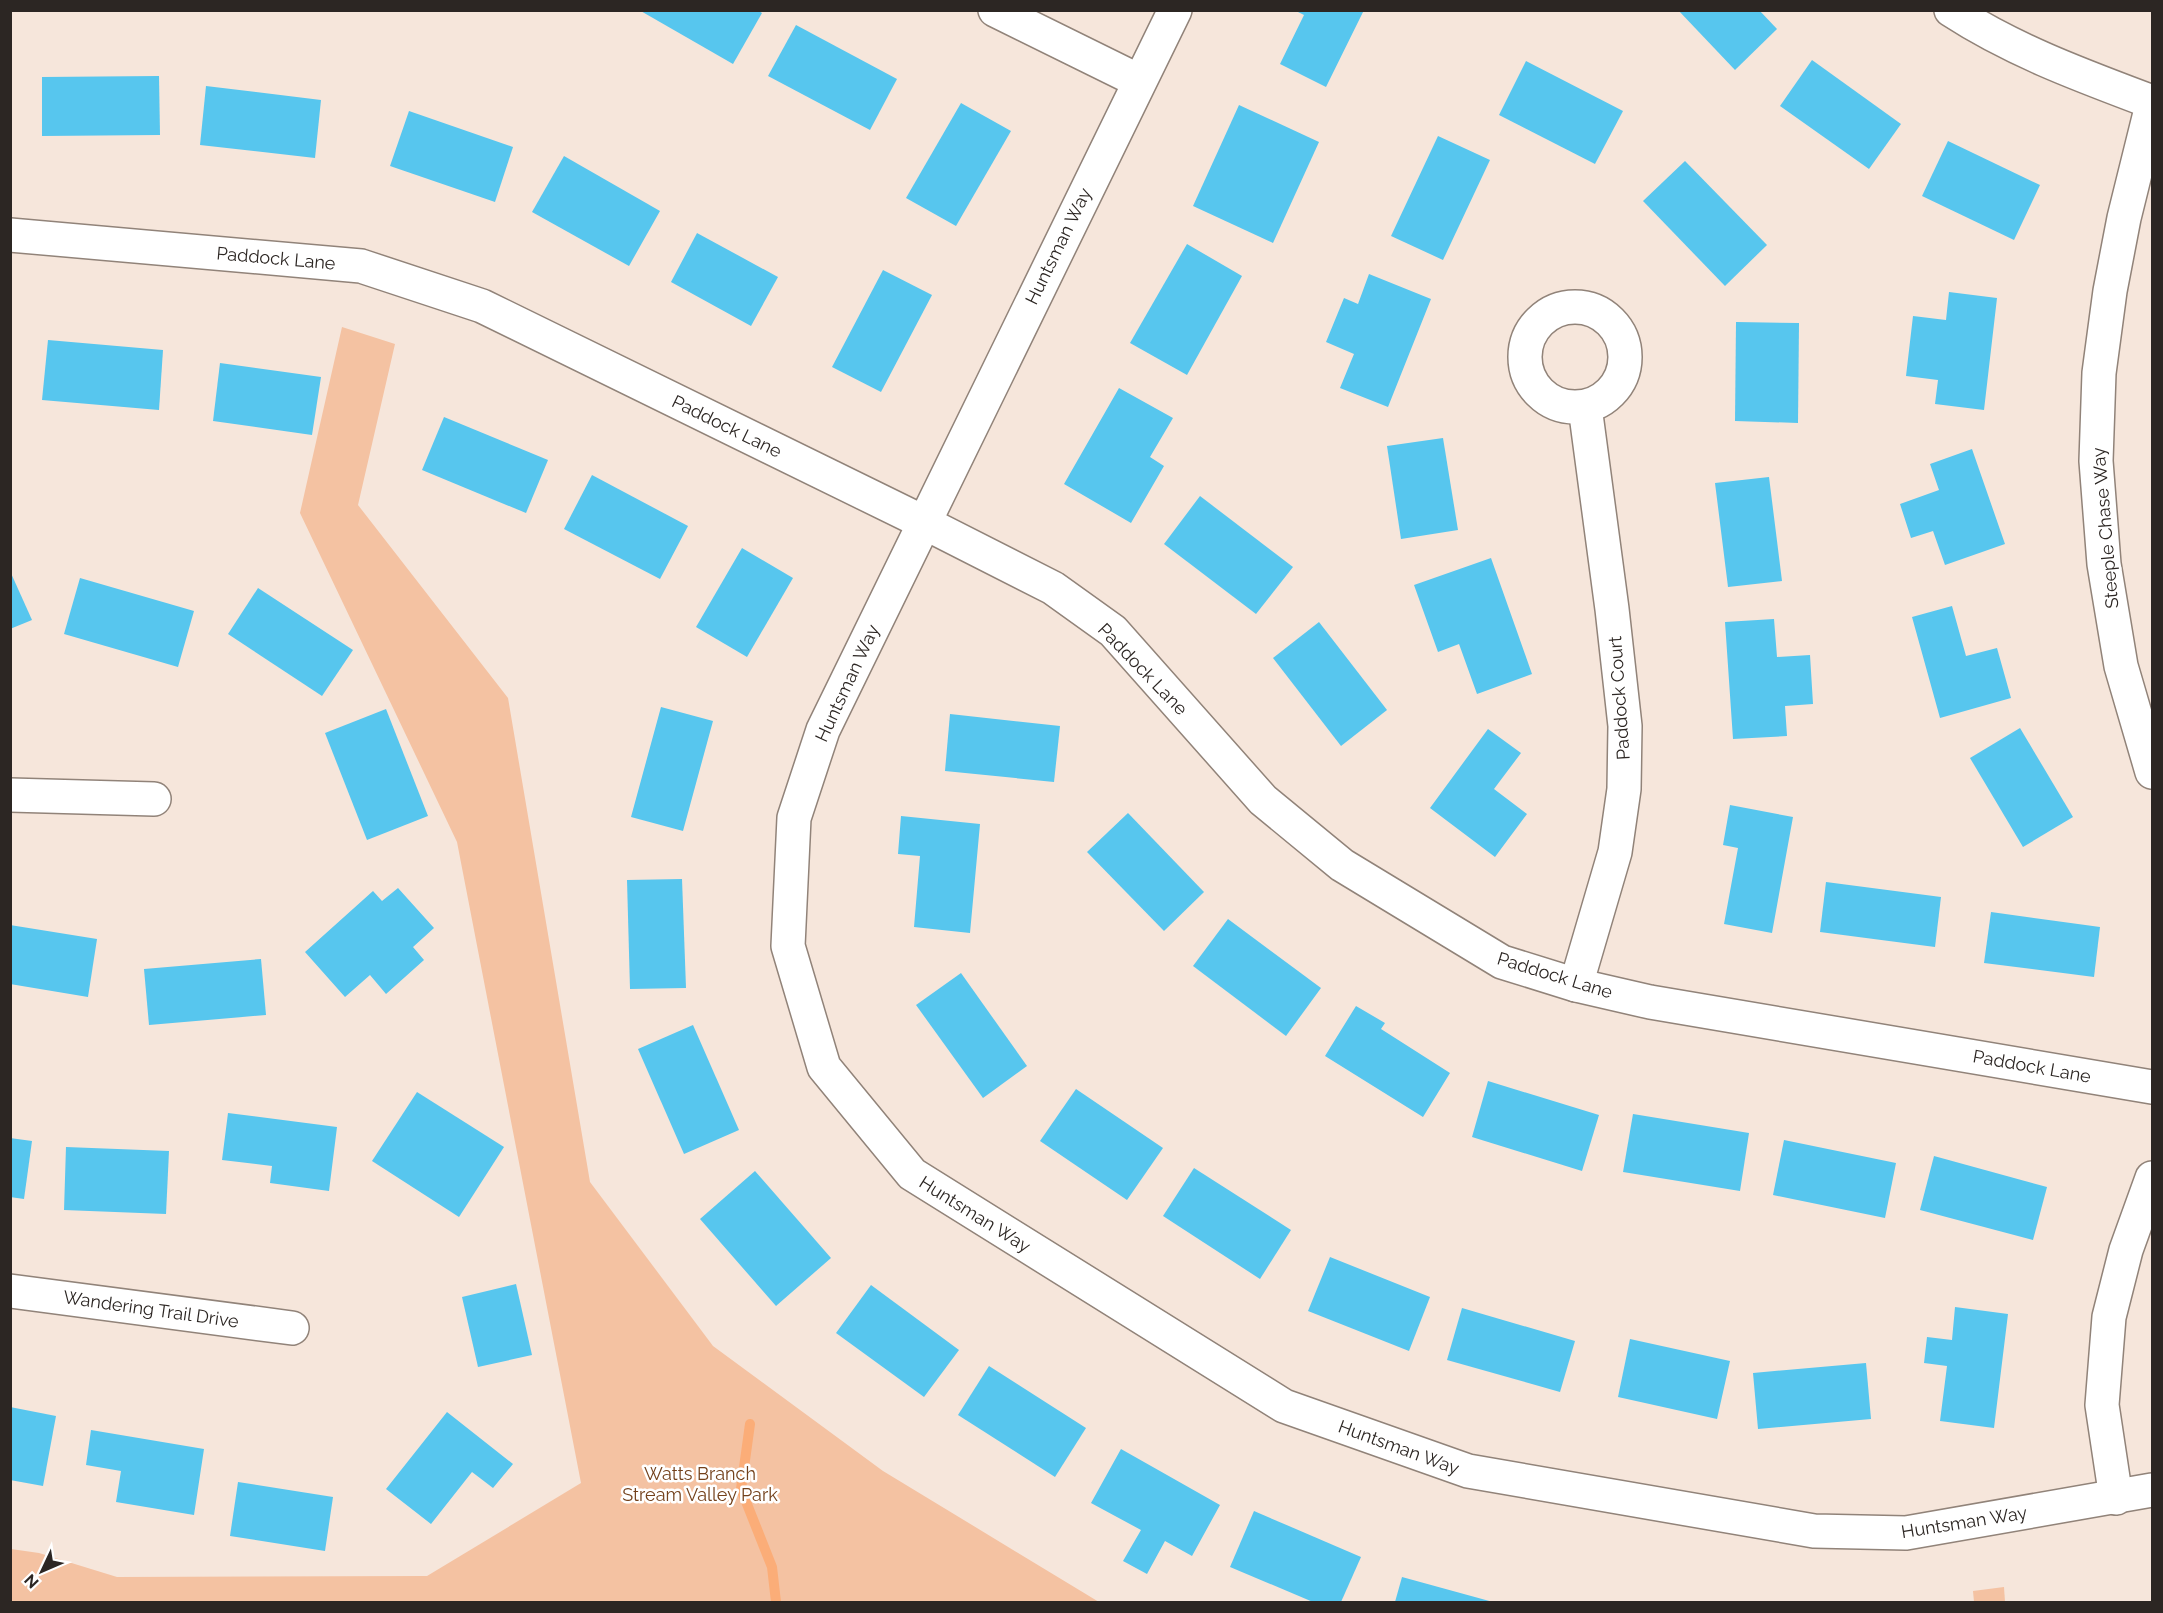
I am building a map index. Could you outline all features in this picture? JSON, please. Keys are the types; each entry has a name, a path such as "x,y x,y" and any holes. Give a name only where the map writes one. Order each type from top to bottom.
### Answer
{"street":[{"path":"995,10 1139,81"},
{"name":"Huntsman Way","path":"1175,10 822,730 795,818 788,946 824,1067 912,1174 1284,1406 1468,1471 1814,1532 1906,1533 2152,1491"},
{"path":"1951,10 1977,28 2037,58 2152,103"},
{"name":"Steeple Chase Way","path":"2152,103 2124,218 2110,291 2099,373 2096,460 2104,564 2121,666 2152,772"},
{"name":"Paddock Lane","path":"10,235 361,266 482,306 1053,588 1113,632 1263,800 1342,865 1502,963 1576,985 1650,1002 2152,1087"},
{"name":"Paddock Court","path":"1576,985 1615,852 1624,789 1625,726 1585,407"},
{"path":"10,795 154,799"},
{"path":"2116,1498 2102,1405 2109,1317 2126,1250 2152,1178"},
{"name":"Wandering Trail Drive","path":"10,1291 292,1328"}],"green space":[{"name":"Watts Branch Stream Valley Park","path":"342,327 395,344 358,505 508,698 590,1182 713,1346 883,1471 1099,1602 11,1602 11,1549 39,1553 117,1577 427,1576 581,1483 457,842 300,513"},
{"path":"2004,1587 2005,1602 1974,1602 1973,1591"}],"building":[{"path":"639,10 757,10 762,13 733,64"},
{"path":"1294,10 1364,10 1326,87 1280,64 1304,15"},
{"path":"1678,10 1759,10 1777,29 1735,70"},
{"path":"796,25 897,79 870,130 768,76"},
{"path":"1812,60 1901,124 1869,169 1780,106"},
{"path":"1526,61 1623,111 1595,164 1499,115"},
{"path":"159,76 160,135 42,136 42,77"},
{"path":"206,86 321,100 315,158 200,145"},
{"path":"961,103 1011,131 956,226 906,198"},
{"path":"1239,105 1319,142 1273,243 1193,206"},
{"path":"409,111 513,147 495,202 390,166"},
{"path":"1438,136 1490,160 1443,260 1391,236"},
{"path":"1948,141 2040,185 2014,240 1922,196"},
{"path":"564,156 660,211 629,266 532,212"},
{"path":"1685,161 1767,245 1725,286 1643,201"},
{"path":"697,233 778,277 751,326 671,282"},
{"path":"1187,244 1242,276 1187,375 1130,343"},
{"path":"883,270 932,295 881,392 832,367"},
{"path":"1369,274 1431,299 1388,407 1340,388 1354,354 1326,342 1344,298 1358,304"},
{"path":"1949,292 1997,298 1984,410 1935,404 1938,380 1906,376 1913,316 1946,320"},
{"path":"1736,322 1799,323 1798,423 1735,421"},
{"path":"48,340 163,350 159,410 42,400"},
{"path":"220,363 321,377 312,435 213,421"},
{"path":"1119,388 1173,418 1150,457 1164,466 1131,523 1064,484"},
{"path":"444,417 548,460 526,513 422,470"},
{"path":"1443,438 1458,530 1401,539 1387,446"},
{"path":"1972,449 2005,544 1945,565 1933,531 1911,538 1900,504 1939,490 1930,464"},
{"path":"592,475 688,526 660,579 564,529"},
{"path":"1769,477 1782,581 1728,587 1715,483"},
{"path":"1200,496 1293,567 1256,614 1164,544"},
{"path":"742,548 793,578 747,657 696,627"},
{"path":"1491,558 1532,674 1477,694 1459,644 1438,652 1414,585"},
{"path":"10,571 32,620 10,629"},
{"path":"80,578 194,611 178,667 64,634"},
{"path":"258,588 353,650 322,696 228,634"},
{"path":"1952,606 1966,656 1997,648 2011,698 1940,718 1912,617"},
{"path":"1774,619 1777,657 1810,655 1813,704 1785,706 1787,736 1733,739 1725,622"},
{"path":"1319,622 1387,710 1341,746 1273,658"},
{"path":"661,707 713,721 683,831 631,817"},
{"path":"386,709 428,816 367,840 325,733"},
{"path":"950,714 1060,726 1054,782 945,771"},
{"path":"2020,728 2073,817 2023,847 1970,758"},
{"path":"1488,729 1521,753 1494,789 1527,814 1495,857 1430,808"},
{"path":"1730,805 1793,817 1772,933 1724,924 1738,848 1723,845"},
{"path":"1128,813 1204,892 1164,931 1087,852"},
{"path":"901,816 980,824 970,933 914,927 920,856 898,854"},
{"path":"682,879 686,988 630,989 627,880"},
{"path":"1826,882 1941,897 1935,947 1820,932"},
{"path":"398,888 434,928 413,947 424,960 386,994 370,975 345,997 305,952 373,891 382,901"},
{"path":"1991,912 2100,927 2094,977 1984,963"},
{"path":"1228,919 1321,988 1286,1036 1193,966"},
{"path":"10,925 97,939 88,997 10,984"},
{"path":"261,959 266,1015 149,1025 144,969"},
{"path":"961,973 1027,1066 983,1098 916,1005"},
{"path":"1356,1006 1385,1023 1381,1029 1450,1073 1423,1117 1325,1056"},
{"path":"693,1025 739,1130 684,1154 638,1049"},
{"path":"1488,1081 1599,1115 1582,1171 1472,1137"},
{"path":"1076,1089 1163,1148 1127,1200 1040,1141"},
{"path":"417,1092 504,1147 459,1217 372,1161"},
{"path":"228,1113 337,1127 329,1191 270,1183 272,1166 222,1160"},
{"path":"1633,1114 1749,1133 1740,1191 1623,1172"},
{"path":"10,1138 32,1141 24,1199 10,1197"},
{"path":"1784,1140 1896,1163 1885,1218 1773,1195"},
{"path":"66,1147 169,1151 166,1214 64,1210"},
{"path":"1934,1156 2047,1187 2033,1240 1920,1210"},
{"path":"1194,1168 1291,1230 1260,1279 1163,1216"},
{"path":"755,1171 831,1258 776,1306 700,1219"},
{"path":"1330,1257 1430,1297 1409,1351 1308,1311"},
{"path":"516,1284 532,1355 478,1367 462,1297"},
{"path":"871,1285 959,1350 924,1397 836,1333"},
{"path":"1955,1307 2008,1314 1994,1428 1940,1421 1947,1366 1924,1363 1927,1337 1952,1340"},
{"path":"1462,1308 1575,1341 1560,1392 1447,1360"},
{"path":"1630,1339 1730,1361 1717,1419 1618,1397"},
{"path":"1866,1363 1871,1419 1758,1429 1753,1373"},
{"path":"989,1366 1086,1428 1055,1477 958,1415"},
{"path":"10,1407 56,1416 43,1486 10,1480"},
{"path":"447,1412 513,1464 493,1488 472,1472 431,1524 386,1489"},
{"path":"91,1430 204,1449 194,1515 116,1502 121,1471 86,1465"},
{"path":"1121,1449 1220,1505 1192,1556 1165,1541 1147,1574 1123,1561 1141,1530 1091,1503"},
{"path":"238,1482 333,1497 325,1551 230,1536"},
{"path":"1254,1511 1361,1557 1341,1602 1313,1602 1230,1567"},
{"path":"1402,1577 1493,1602 1395,1602"}],"waterway":[{"path":"750,1424 741,1489 772,1567 776,1602"}]}
